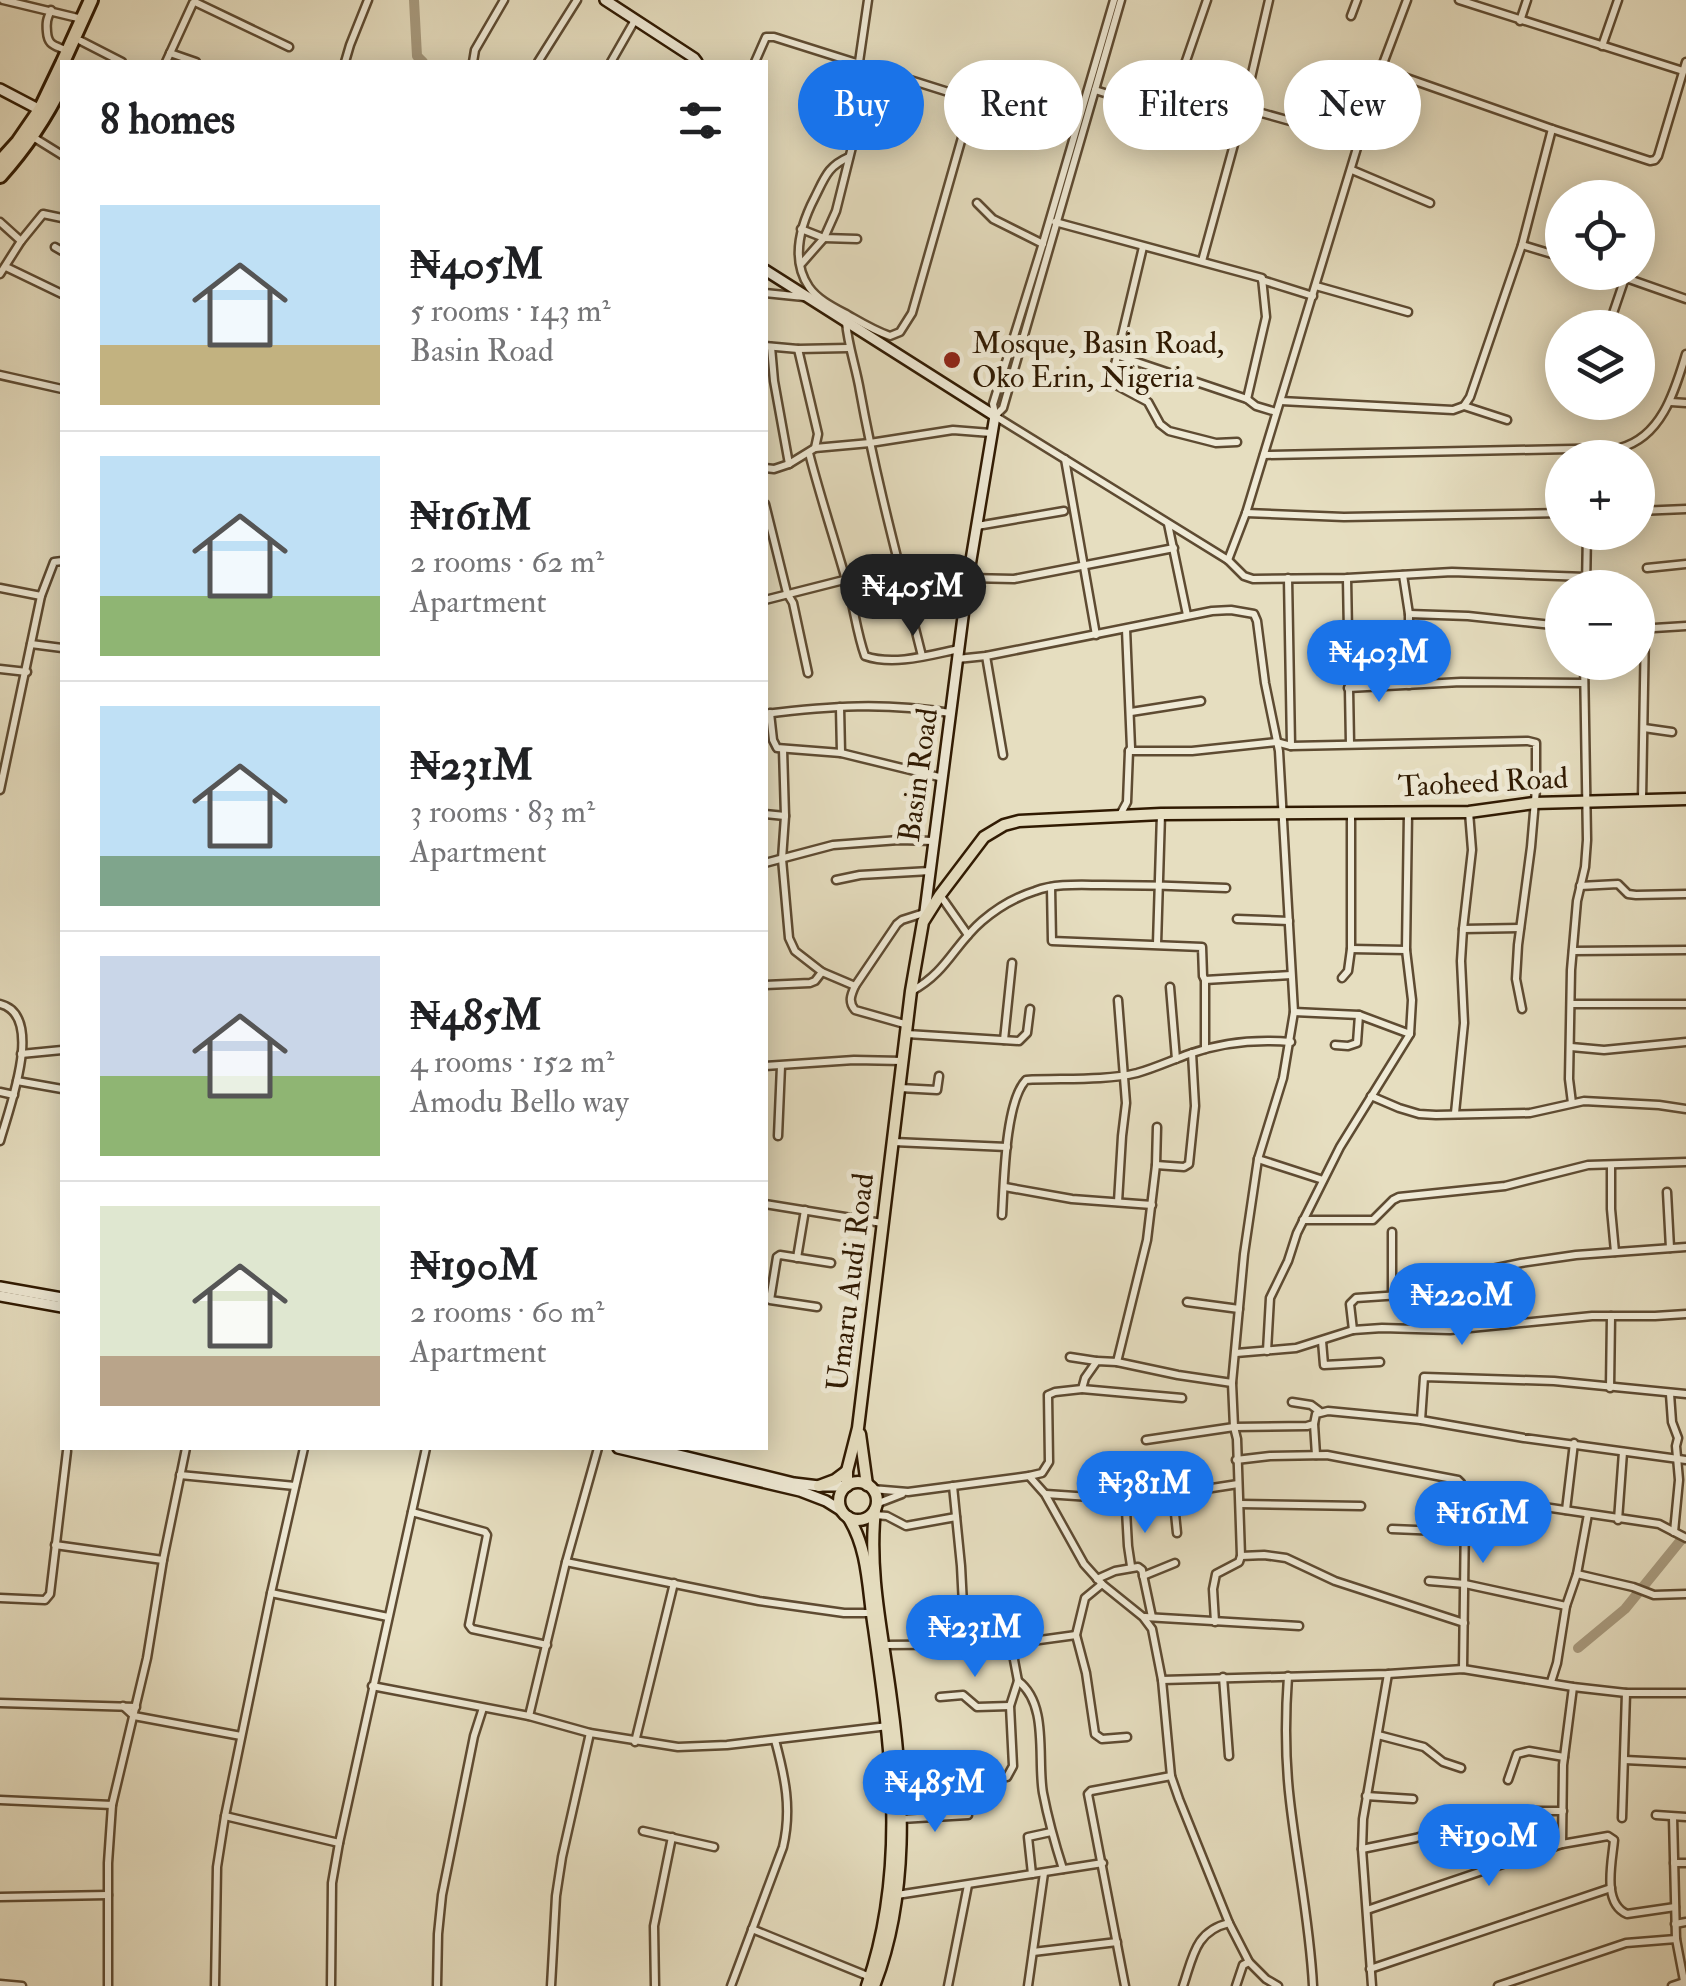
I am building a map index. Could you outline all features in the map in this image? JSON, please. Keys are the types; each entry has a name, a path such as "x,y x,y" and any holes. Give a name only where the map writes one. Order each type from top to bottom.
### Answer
{"highway":[{"path":"71,53 83,19 95,0"},
{"path":"71,53 95,0"},
{"path":"0,176 34,137 60,77"},
{"path":"0,162 44,112 60,87"}],"main road":[{"name":"Taoheed Road","path":"924,918 984,836 1004,825 1035,818 1470,812 1534,802 1686,799"},
{"name":"Basin Road","path":"892,1142 924,918"},
{"name":"Umaru Audi Road","path":"858,1428 892,1142"},
{"path":"858,1428 847,1486 839,1500 861,1546 898,1767 901,1848 889,1936 870,1983"},
{"path":"858,1428 875,1510 872,1560 891,1726 893,1800 892,1859 870,1983"},
{"path":"819,1486 847,1470"},
{"path":"847,1486 860,1482 870,1487"},
{"path":"845,1514 863,1519 875,1510"}],"street":[{"path":"3,0 83,19"},
{"path":"346,60 368,0"},
{"path":"473,60 474,50 504,0"},
{"path":"539,60 577,0"},
{"path":"605,0 696,60"},
{"path":"858,60 868,0"},
{"name":"Basin Road","path":"1083,120 1095,90 1118,0"},
{"name":"Basin Road","path":"1083,116 1118,0"},
{"path":"1186,60 1207,0"},
{"path":"1255,60 1269,0"},
{"path":"1351,16 1357,0"},
{"path":"1385,60 1406,0"},
{"path":"1459,0 1683,71"},
{"path":"1520,21 1527,0"},
{"path":"1602,46 1618,0"},
{"path":"167,60 192,3 196,2 290,47"},
{"path":"51,10 46,23 48,42 71,53 111,60"},
{"path":"612,60 636,19"},
{"path":"756,60 770,36 851,60"},
{"path":"170,53 190,60"},
{"path":"1421,83 1650,161 1656,160 1686,62"},
{"path":"0,89 44,112"},
{"path":"1095,90 1103,93"},
{"path":"1281,400 1454,410 1464,406 1522,244 1552,130"},
{"path":"34,137 60,154"},
{"path":"801,264 824,238 836,211 852,150"},
{"path":"850,157 834,164 806,215 798,251 810,288 820,298 890,336 900,332 912,313 959,150"},
{"name":"Basin Road","path":"924,918 991,433 1006,400 1073,150"},
{"name":"Basin Road","path":"996,416 996,396 1055,222 1074,150"},
{"path":"1202,261 1233,150"},
{"path":"1228,560 1358,150"},
{"path":"1352,170 1430,203"},
{"path":"977,203 993,219 1046,244"},
{"path":"60,218 43,214 3,270 60,293"},
{"path":"0,222 21,241"},
{"path":"1055,222 1202,261 1313,296"},
{"path":"801,230 824,238 858,240"},
{"path":"1522,244 1545,252"},
{"path":"1143,248 1114,373 1116,385 1148,402 1160,424 1169,431 1216,443 1237,442"},
{"path":"768,272 1228,560 1244,576 1347,578 1452,572 1545,575"},
{"path":"1247,399 1266,318 1262,280"},
{"path":"1316,286 1408,312"},
{"path":"1655,288 1686,299"},
{"path":"768,294 805,297"},
{"path":"846,322 848,348 922,656"},
{"path":"788,464 768,347 848,348"},
{"path":"798,349 818,434 812,451 828,525 865,656 986,656 1231,610 1254,614 1257,621 1279,751 1294,1012 1283,1078 1258,1159 1244,1254 1232,1383 1241,1556 1239,1562 1216,1574 1214,1622"},
{"path":"1638,440 1671,402 1686,354"},
{"path":"1119,356 1276,412"},
{"path":"0,375 60,389"},
{"path":"996,396 1006,400"},
{"path":"1671,402 1686,403"},
{"path":"1464,406 1507,420"},
{"path":"768,468 831,446 870,444 953,430 991,433"},
{"path":"818,434 831,446"},
{"path":"1264,455 1545,453"},
{"path":"1064,457 1096,635"},
{"path":"1655,510 1686,508"},
{"path":"976,526 1064,511"},
{"path":"1246,513 1344,517 1545,513"},
{"path":"1168,523 1186,616"},
{"path":"769,542 792,602 808,673"},
{"path":"968,578 1014,579 1174,548"},
{"path":"0,790 42,596 54,562 60,561"},
{"path":"1647,568 1686,564"},
{"path":"768,599 899,566"},
{"path":"1403,575 1409,614 1409,686"},
{"path":"1288,578 1291,746"},
{"path":"1347,578 1350,744"},
{"path":"0,588 42,596"},
{"path":"1409,614 1545,624"},
{"path":"1655,628 1686,626"},
{"path":"1119,816 1126,802 1132,748 1126,629"},
{"path":"32,644 60,648"},
{"path":"986,656 1003,755"},
{"path":"0,669 27,672"},
{"path":"1642,799 1643,680"},
{"path":"1348,688 1460,682 1584,683 1588,801 1585,867 1573,951 1569,1091 1572,1103"},
{"path":"1131,712 1201,701"},
{"path":"942,778 841,753 778,748 772,740 768,714 908,706 952,713"},
{"path":"840,707 841,753"},
{"path":"1644,728 1672,732"},
{"path":"1129,751 1192,751 1276,742 1291,746 1536,743 1531,846 1516,979 1522,1009"},
{"path":"783,749 782,859 791,945 822,972 855,986"},
{"path":"1342,978 1348,971 1351,949 1351,812"},
{"path":"1267,1351 1270,1298 1303,1220 1410,1034 1412,1000 1406,950 1408,812"},
{"path":"1455,1114 1464,1023 1461,961 1472,850 1470,812"},
{"path":"768,814 785,816"},
{"path":"1157,944 1161,814"},
{"path":"768,862 834,845 934,840"},
{"path":"836,880 930,871"},
{"path":"911,991 933,979 968,935 1002,906 1036,890 1160,884 1226,888"},
{"path":"1580,886 1618,884 1628,894 1686,894"},
{"path":"1051,887 1052,940 1202,948 1205,1049"},
{"path":"940,895 968,935"},
{"path":"924,918 897,924 855,986 850,997 855,1010 908,1030 1019,1042 1025,1037 1030,1010"},
{"path":"1237,919 1289,922"},
{"path":"1463,930 1520,928"},
{"path":"1351,949 1406,950"},
{"path":"1573,951 1686,950"},
{"path":"1004,1040 1012,963"},
{"path":"768,985 810,983 822,972"},
{"path":"1205,980 1291,976"},
{"path":"1170,987 1176,1059"},
{"path":"1118,1000 1126,1075 1118,1202"},
{"path":"0,1004 8,1006 20,1019 21,1054 18,1081 0,1141"},
{"path":"1572,1004 1686,1004"},
{"path":"1294,1012 1359,1015 1410,1034"},
{"path":"1335,1046 1357,1043 1359,1015"},
{"path":"1002,1215 1008,1147 1018,1092 1026,1080 1126,1075 1205,1049 1249,1041 1290,1042"},
{"path":"1571,1048 1604,1050 1686,1042"},
{"path":"21,1054 60,1050"},
{"path":"1156,1165 1184,1168 1189,1164 1195,1106 1192,1053"},
{"path":"768,1066 904,1061"},
{"path":"778,1136 781,1066"},
{"path":"900,1088 937,1090 939,1076"},
{"path":"18,1081 60,1089"},
{"path":"0,1092 14,1094"},
{"path":"1371,1096 1419,1114 1530,1113 1564,1108 1572,1103 1604,1102 1686,1109"},
{"path":"1117,1362 1147,1240 1157,1127"},
{"path":"892,1142 1008,1147"},
{"path":"1258,1159 1323,1180"},
{"path":"1303,1220 1373,1220 1399,1197 1505,1186 1588,1165 1686,1162"},
{"path":"1611,1164 1614,1252"},
{"path":"1005,1186 1072,1200 1152,1205"},
{"path":"1667,1192 1670,1248"},
{"path":"768,1204 884,1224"},
{"path":"797,1258 805,1210"},
{"path":"1392,1232 1392,1296"},
{"path":"1352,1330 1352,1300 1415,1294 1506,1266 1576,1255 1686,1246"},
{"path":"817,1307 770,1300 777,1257 830,1262"},
{"path":"0,1287 60,1298"},
{"path":"1415,1294 1417,1328"},
{"path":"0,1296 60,1307"},
{"path":"1188,1302 1239,1309"},
{"path":"1236,1353 1296,1348 1352,1330 1478,1329 1611,1316 1686,1314"},
{"path":"1610,1388 1611,1316"},
{"path":"1322,1340 1324,1365 1380,1362"},
{"path":"1070,1357 1232,1383"},
{"path":"1082,1389 1097,1361"},
{"path":"1421,1420 1424,1377 1554,1381 1686,1394"},
{"path":"870,1487 908,1492 1042,1473 1049,1462 1048,1395 1055,1392 1082,1389 1182,1398"},
{"path":"1670,1394 1681,1460 1674,1532"},
{"path":"1292,1402 1311,1405 1320,1412 1421,1420 1681,1460"},
{"path":"1316,1455 1314,1424 1320,1412"},
{"path":"1146,1440 1234,1427 1314,1424"},
{"path":"1676,1431 1686,1431"},
{"path":"1566,1510 1574,1444"},
{"path":"108,1986 112,1805 147,1658 186,1450"},
{"path":"216,1986 217,1867 225,1816 304,1450"},
{"path":"331,1986 332,1882 338,1843 426,1450"},
{"path":"529,1716 598,1450"},
{"path":"627,1450 782,1484 847,1486"},
{"path":"657,1450 782,1484 845,1514"},
{"path":"0,1598 48,1598 67,1451"},
{"path":"1618,1520 1623,1452"},
{"path":"1236,1460 1327,1455 1458,1480 1465,1532 1463,1669"},
{"path":"180,1474 295,1486"},
{"path":"1030,1476 1084,1564 1148,1617 1299,1626"},
{"path":"1044,1494 1106,1498 1238,1484"},
{"path":"953,1486 965,1645"},
{"path":"875,1510 908,1492"},
{"path":"1172,1494 1177,1533"},
{"path":"1462,1496 1659,1524 1686,1538"},
{"path":"1240,1504 1361,1506"},
{"path":"875,1510 906,1526 956,1518"},
{"path":"1126,1510 1132,1566"},
{"path":"412,1512 488,1535 469,1625 472,1630 548,1645"},
{"path":"1550,1682 1588,1514"},
{"path":"1392,1529 1465,1532"},
{"path":"55,1545 163,1560"},
{"path":"1241,1556 1286,1558 1334,1580 1464,1623"},
{"path":"566,1562 759,1601 844,1614 872,1613"},
{"path":"1143,1576 1175,1564"},
{"path":"1127,1737 1102,1739 1096,1734 1076,1635 1084,1598 1100,1581 1132,1566 1138,1567 1143,1576 1162,1680 1172,1776 1249,1962 1265,1982 1278,1986"},
{"path":"1577,1574 1646,1593 1686,1594"},
{"path":"1429,1581 1465,1584 1566,1606"},
{"path":"635,1742 674,1583"},
{"path":"271,1593 388,1617"},
{"path":"883,1645 1011,1644 1076,1635"},
{"path":"979,1780 1007,1777 1013,1766 1010,1706 1018,1681 1011,1644"},
{"path":"1162,1680 1463,1669 1626,1693 1686,1693"},
{"path":"1372,1986 1362,1849 1366,1796 1388,1674"},
{"path":"1288,1676 1287,1765 1312,1950 1313,1986"},
{"path":"1222,1677 1229,1756"},
{"path":"1018,1681 1029,1690 1042,1738 1042,1787 1063,1869"},
{"path":"372,1686 529,1716 635,1742 678,1747 727,1746 891,1726"},
{"path":"1562,1844 1564,1757 1573,1687"},
{"path":"1622,1818 1626,1693"},
{"path":"940,1697 963,1695 977,1706 1010,1706"},
{"path":"0,1703 136,1706"},
{"path":"123,1706 134,1716 241,1736"},
{"path":"437,1986 442,1895 483,1708"},
{"path":"551,1986 562,1857 590,1733"},
{"path":"1378,1735 1424,1747 1443,1762 1462,1768"},
{"path":"731,1986 788,1827 786,1779 775,1740"},
{"path":"1508,1780 1516,1754 1564,1757"},
{"path":"1625,1760 1686,1762"},
{"path":"898,1767 929,1776"},
{"path":"1126,1986 1088,1794 1091,1790 1172,1776"},
{"path":"1366,1796 1413,1800"},
{"path":"0,1800 112,1805"},
{"path":"1362,1849 1416,1838 1480,1817 1513,1811 1562,1811"},
{"path":"900,1819 968,1815"},
{"path":"1656,1815 1686,1817"},
{"path":"225,1816 338,1843"},
{"path":"1672,1986 1685,1984 1676,1939 1673,1817"},
{"path":"643,1831 714,1847"},
{"path":"1032,1874 1028,1838 1052,1832"},
{"path":"655,1986 654,1926 672,1837"},
{"path":"1367,1910 1562,1844 1611,1837 1614,1840 1610,1888 1616,1907 1626,1914 1675,1906"},
{"path":"896,1895 1103,1863"},
{"path":"1674,1863 1686,1863"},
{"path":"1028,1986 1044,1873"},
{"path":"948,1986 968,1886"},
{"path":"1370,1969 1610,1888"},
{"path":"0,1896 108,1895"},
{"path":"1675,1924 1686,1922"},
{"path":"1183,1986 1197,1944 1208,1931 1230,1923"},
{"path":"752,1929 870,1983"},
{"path":"1498,1986 1626,1943 1676,1939"},
{"path":"1033,1952 1117,1942"},
{"path":"1236,1986 1249,1962"},
{"path":"0,1984 22,1986"}],"waterway":[{"path":"414,0 417,56 421,60"},
{"path":"1578,1648 1625,1609 1686,1537"}],"place":[{"name":"Mosque, Basin Road, Oko Erin, Nigeria","path":"952,360"}]}
